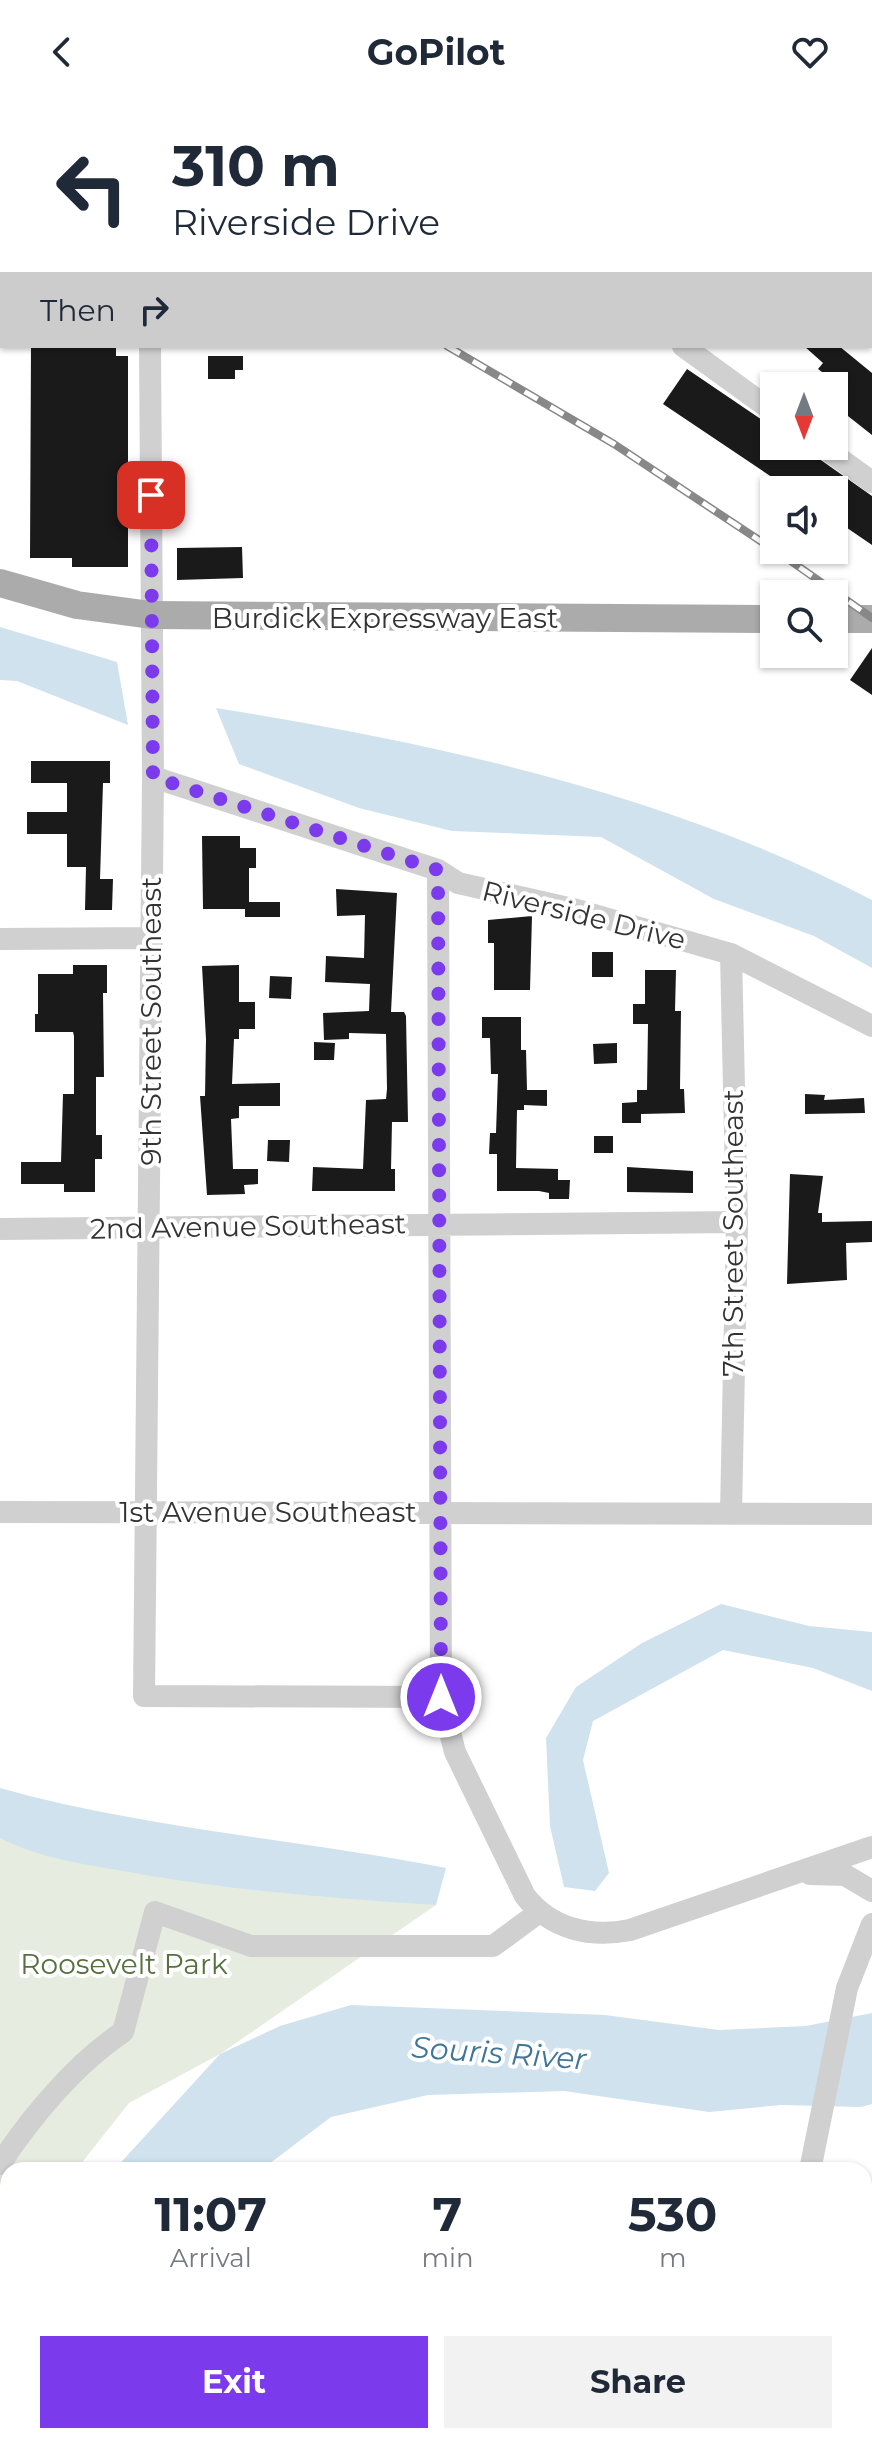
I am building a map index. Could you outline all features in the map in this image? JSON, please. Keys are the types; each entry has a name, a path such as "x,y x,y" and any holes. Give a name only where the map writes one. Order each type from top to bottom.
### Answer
{"main road":[{"name":"Burdick Expressway East","path":"0,583 77,605 151,615 760,619"},
{"path":"848,619 872,619"}],"street":[{"name":"9th Street Southeast","path":"150,348 153,777 144,1696 441,1697"},
{"path":"686,348 760,402"},
{"path":"841,460 872,482"},
{"name":"Riverside Drive","path":"153,777 438,870 458,883 577,910 731,954 872,1026"},
{"path":"438,870 441,1697 455,1752 531,1904 567,1928 613,1933 793,1876 872,1847"},
{"path":"0,939 152,938"},
{"name":"7th Street Southeast","path":"731,954 737,1222 731,1513"},
{"name":"2nd Avenue Southeast","path":"0,1229 737,1222"},
{"name":"1st Avenue Southeast","path":"0,1512 872,1514"},
{"path":"793,1876 824,1872 845,1875 872,1891"},
{"path":"1,2162 22,2130 91,2053 123,2032 155,1912 251,1946 493,1946 531,1904"},
{"path":"812,2162 847,1988 872,1924"}],"green space":[{"name":"Roosevelt Park","path":"0,1809 436,1905 220,2054 129,2103 82,2162 0,2162"}],"water":[{"path":"0,627 117,662 128,725 17,681 0,680"},
{"path":"216,708 385,738 469,757 635,802 716,830 872,900 872,968 814,936 714,899 601,837 452,831 359,808 239,764"},
{"path":"721,1604 809,1626 872,1632 872,1691 813,1668 723,1650 593,1721 583,1760 609,1873 595,1891 564,1887 550,1826 546,1738 576,1687 642,1643"},
{"path":"0,1788 110,1814 446,1868 436,1905 237,1888 87,1865 43,1855 0,1838"},
{"name":"Souris River","path":"351,2005 605,2015 719,2030 806,2026 872,2013 872,2104 861,2107 781,2105 709,2112 564,2091 428,2095 331,2117 272,2162 121,2162 220,2054 280,2026"}],"building":[{"path":"31,348 116,348 116,356 128,356 128,567 72,567 72,558 30,558"},
{"path":"806,348 841,348 872,373 872,435 848,416 848,372 822,372 818,369 823,363"},
{"path":"208,356 243,356 243,370 235,370 235,379 208,379"},
{"path":"687,369 760,419 760,460 821,460 844,476 770,476 663,404"},
{"path":"848,479 872,496 872,545 848,529"},
{"path":"242,547 243,578 177,580 177,548"},
{"path":"872,648 872,695 850,680"},
{"path":"31,761 110,761 110,783 103,783 100,879 113,879 112,910 85,910 86,867 67,867 67,834 27,834 27,812 67,812 67,783 31,783"},
{"path":"202,836 240,836 240,848 256,848 256,868 249,868 249,902 280,902 280,917 245,917 245,909 203,909"},
{"path":"336,889 397,893 391,1012 404,1012 406,1016 408,1122 392,1122 391,1169 395,1169 395,1191 312,1191 313,1167 363,1169 366,1100 386,1099 387,1089 386,1034 349,1033 349,1039 324,1040 323,1013 369,1011 370,984 325,982 326,956 364,958 365,915 337,916"},
{"path":"532,916 530,990 494,990 494,943 488,943 488,920"},
{"path":"592,952 613,952 613,977 592,977"},
{"path":"73,965 107,965 107,993 103,993 104,1077 96,1077 96,1135 102,1135 102,1159 95,1159 95,1192 64,1192 64,1184 21,1184 21,1162 61,1162 63,1094 74,1094 74,1036 73,1032 35,1032 35,1014 38,1014 38,974 73,974"},
{"path":"239,965 239,1002 255,1002 255,1029 239,1029 239,1039 234,1039 232,1084 280,1083 280,1106 239,1106 239,1118 231,1119 233,1169 258,1169 258,1184 244,1185 245,1194 207,1195 200,1096 205,1096 206,1039 202,966"},
{"path":"645,970 676,970 675,1011 681,1011 680,1089 684,1089 685,1113 641,1114 641,1123 622,1123 622,1103 637,1102 637,1090 647,1090 648,1024 633,1024 633,1004 645,1004"},
{"path":"270,976 292,977 291,999 269,998"},
{"path":"482,1017 521,1017 521,1050 526,1050 527,1090 547,1090 547,1106 524,1105 524,1110 517,1110 516,1168 558,1169 558,1180 570,1180 569,1199 549,1199 549,1193 539,1191 497,1191 497,1154 489,1154 490,1133 496,1133 498,1074 491,1074 490,1038 482,1038"},
{"path":"314,1042 335,1043 334,1060 314,1060"},
{"path":"617,1043 617,1063 594,1064 593,1044"},
{"path":"805,1094 825,1095 824,1100 864,1098 865,1113 805,1114"},
{"path":"594,1136 613,1136 613,1153 594,1153"},
{"path":"268,1140 290,1140 289,1162 267,1161"},
{"path":"627,1167 693,1171 693,1193 627,1192"},
{"path":"790,1174 823,1176 818,1213 822,1213 822,1222 872,1221 872,1242 846,1243 847,1280 787,1284"}],"railway":[{"path":"450,348 614,444 760,541"},
{"path":"795,564 872,618"}],"route":[{"path":"151,495 153,777 438,870 441,1697"}]}
